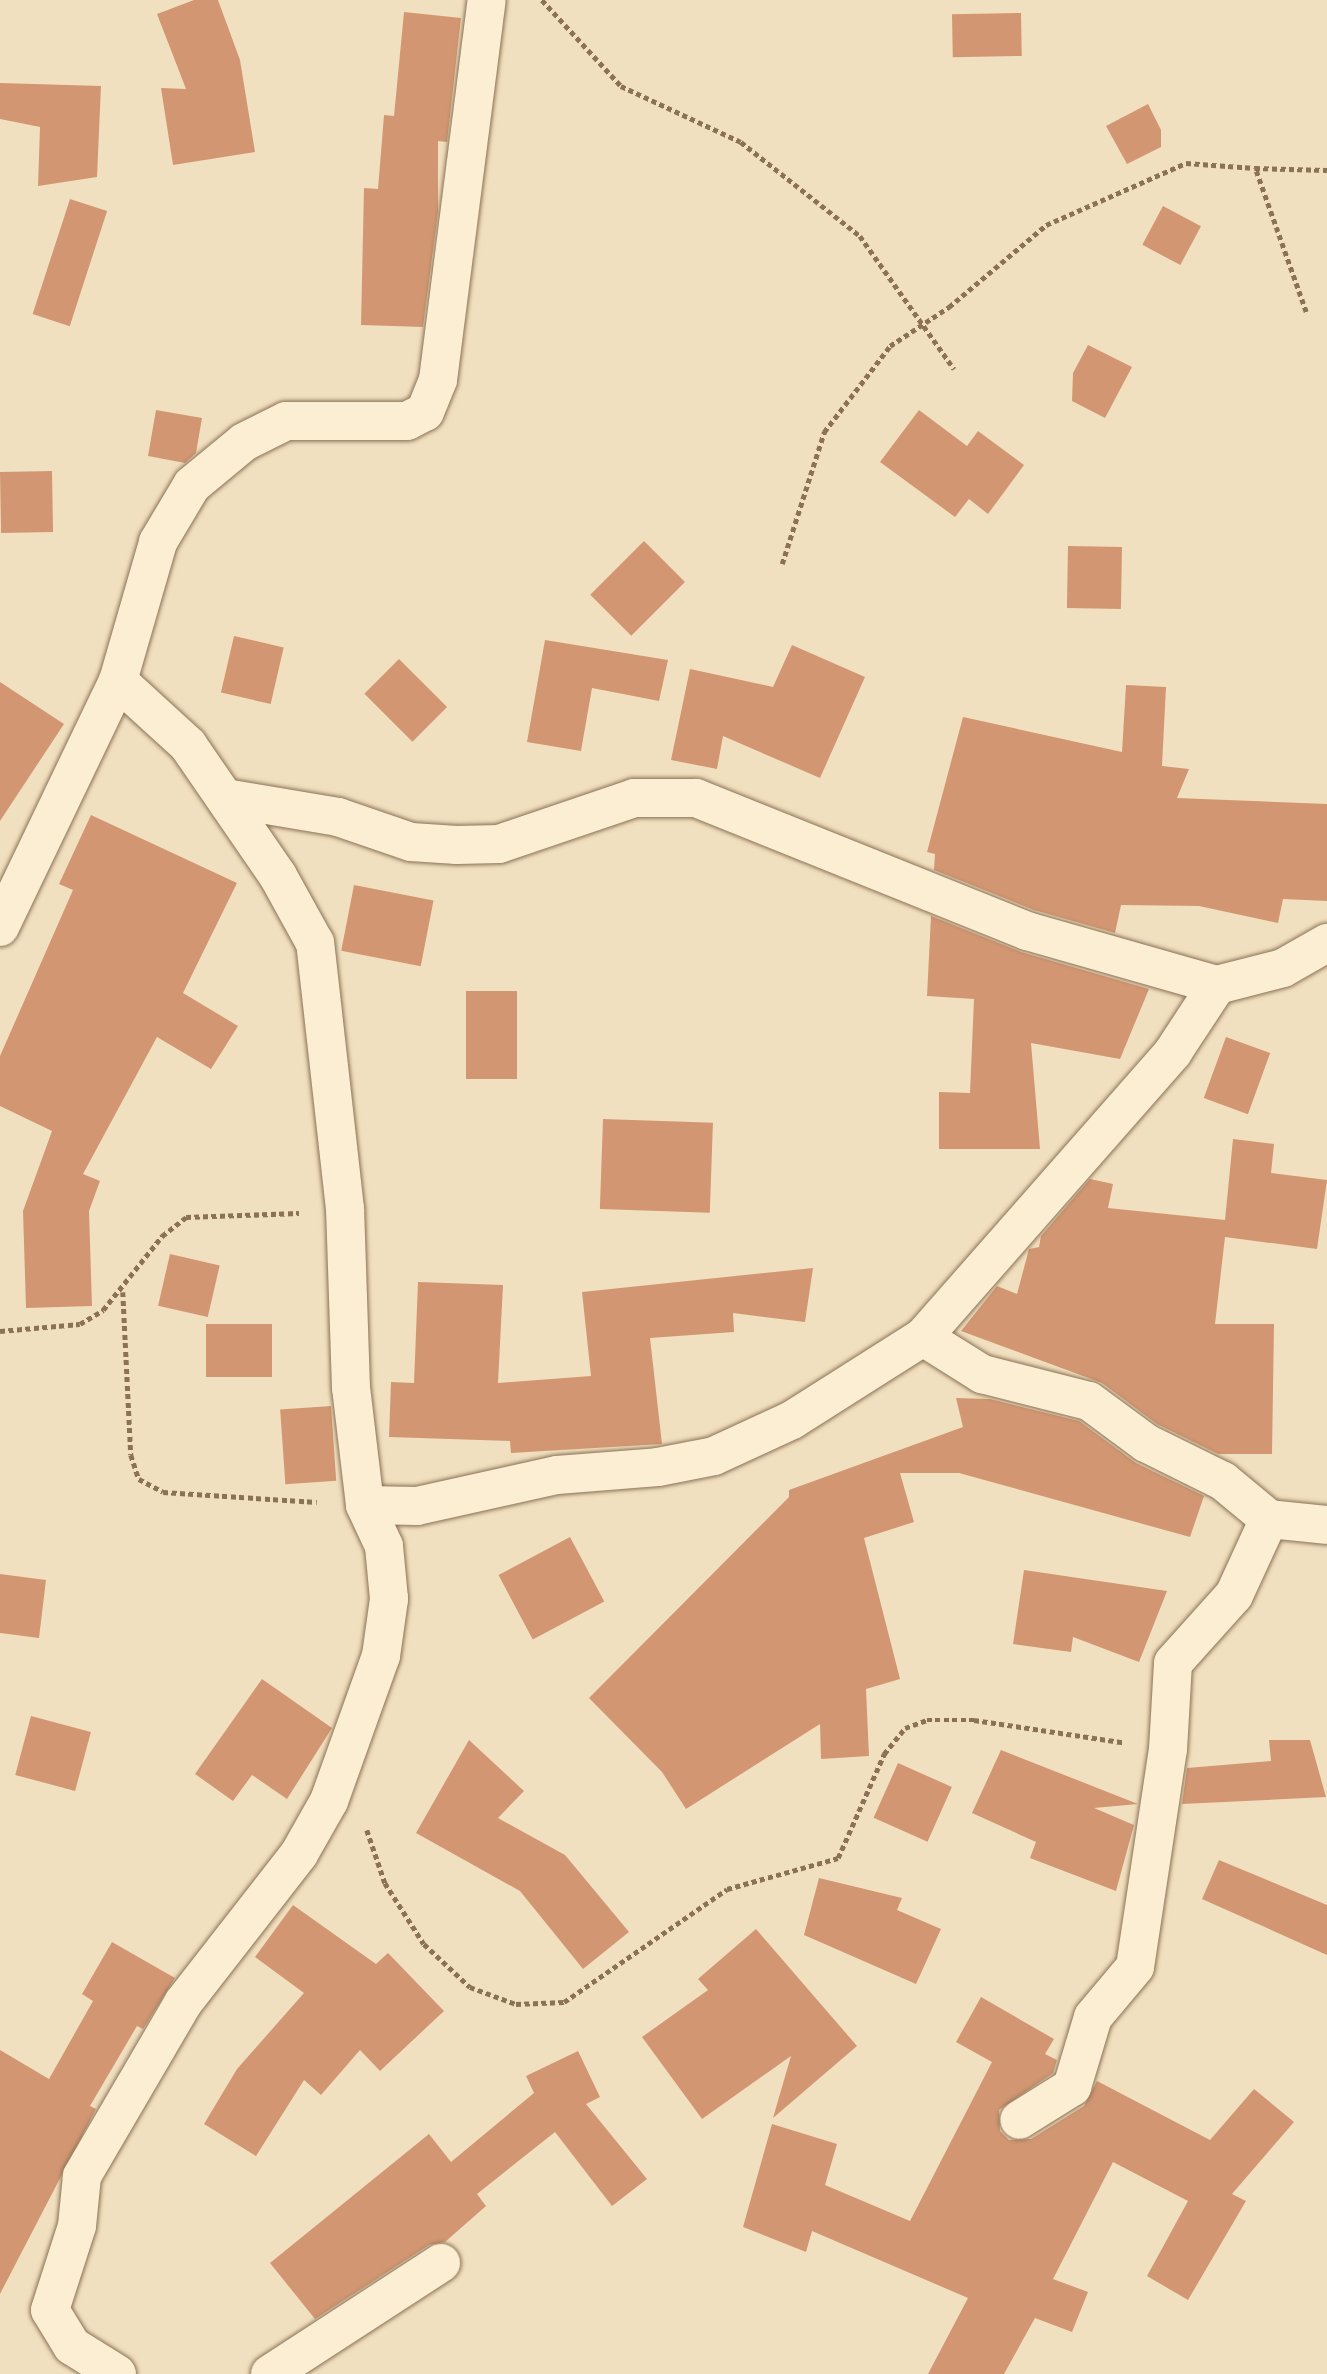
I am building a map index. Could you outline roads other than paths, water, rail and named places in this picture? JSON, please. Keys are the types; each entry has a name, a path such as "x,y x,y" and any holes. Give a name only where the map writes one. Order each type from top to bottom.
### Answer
{"street":[{"path":"0,926 118,681 158,542 192,485 244,442 286,421 407,421 425,412 438,380 487,0"},
{"path":"117,2374 72,2346 50,2310 77,2226 82,2176 183,2003 299,1854 329,1801 381,1656 389,1599 384,1546 365,1505 351,1388 345,1209 315,943 225,798 188,745 118,681"},
{"path":"225,798 338,817 411,842 457,845 499,844 634,798 696,798 1027,931 1217,985 1283,968 1327,943"},
{"path":"365,1505 417,1506 557,1475 714,1456 792,1420 923,1338 1173,1052 1217,985"},
{"path":"923,1338 982,1374 1089,1401 1146,1443 1223,1481 1269,1519 1327,1525"},
{"path":"1019,2120 1072,2087 1093,2017 1135,1967 1168,1749 1173,1663 1234,1595 1269,1519"},
{"path":"270,2374 441,2263"}]}
